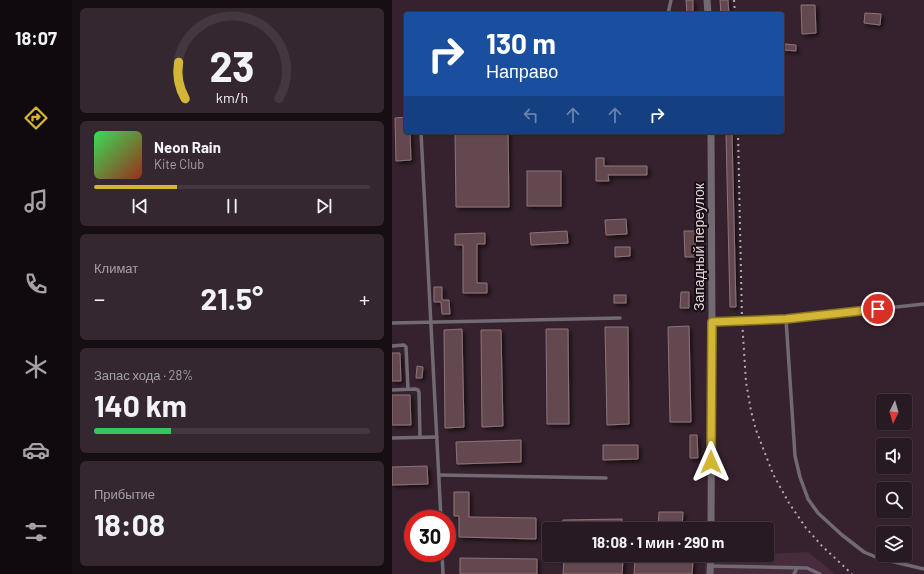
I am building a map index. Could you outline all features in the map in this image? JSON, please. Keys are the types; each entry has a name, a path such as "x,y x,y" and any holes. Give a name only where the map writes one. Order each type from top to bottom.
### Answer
{"street":[{"path":"707,0 708,12"},
{"name":"Западный переулок","path":"711,134 711,522"},
{"path":"710,562 710,574"}],"lane":[{"path":"668,12 671,0"},
{"path":"421,134 440,510"},
{"path":"712,322 786,319 924,304"},
{"path":"392,323 620,318"},
{"path":"786,319 795,456 800,477 808,498 818,513 842,535 864,552 878,558 924,569"},
{"path":"392,346 406,347 408,389"},
{"path":"392,390 418,390 420,437"},
{"path":"392,438 437,436"},
{"path":"438,475 606,478"},
{"path":"443,562 444,574"},
{"path":"710,566 808,568 820,574"},
{"path":"794,574 797,568"}],"shaded area":[{"path":"808,552 835,574 705,574 705,562 774,562 774,554"}],"building":[{"path":"686,0 693,0 693,12 687,12"},
{"path":"720,0 728,0 729,12 721,12"},
{"path":"801,5 815,5 816,33 802,34"},
{"path":"865,13 881,14 880,25 864,23"},
{"path":"785,44 796,45 796,51 784,50"},
{"path":"404,117 404,134 410,134 411,160 396,161 395,118"},
{"path":"455,134 508,134 509,207 456,207"},
{"path":"726,134 732,134 736,307 730,307"},
{"path":"596,158 604,158 604,166 647,166 647,175 608,175 609,181 596,181"},
{"path":"527,171 561,171 561,206 527,206"},
{"path":"626,219 627,234 606,235 605,220"},
{"path":"567,231 568,243 531,245 530,233"},
{"path":"684,231 695,231 696,257 685,257"},
{"path":"485,233 485,244 477,244 477,283 487,283 487,293 463,293 463,245 455,245 455,234"},
{"path":"615,247 630,247 630,256 615,257"},
{"path":"434,287 442,287 442,300 449,300 450,314 442,314 441,302 434,302"},
{"path":"681,292 689,292 689,308 680,308"},
{"path":"614,295 626,295 626,303 614,303"},
{"path":"689,326 691,422 670,422 668,327"},
{"path":"605,327 628,327 629,424 607,425"},
{"path":"462,329 464,427 445,428 444,330"},
{"path":"546,329 568,329 569,424 547,424"},
{"path":"481,330 501,330 503,426 482,427"},
{"path":"392,353 400,353 401,381 392,381"},
{"path":"417,366 423,367 422,378 416,378"},
{"path":"392,395 410,395 411,425 392,425"},
{"path":"690,435 697,435 698,458 690,458"},
{"path":"521,440 521,462 457,464 456,442"},
{"path":"603,445 638,445 638,459 603,460"},
{"path":"427,466 428,484 392,485 392,467"},
{"path":"454,492 469,492 469,517 536,518 536,539 459,537 459,516 456,516 456,510 454,510"},
{"path":"659,512 683,512 682,522 658,522"},
{"path":"622,519 622,522 563,522 563,520"},
{"path":"460,558 537,559 537,574 460,574"},
{"path":"564,562 623,562 622,574 563,574"},
{"path":"635,562 693,562 692,574 634,574"}],"railway":[{"path":"734,0 735,12"},
{"path":"738,134 742,320 746,382 751,411 756,430 773,474 789,503 806,528 822,546 852,574"}],"route":[{"path":"711,462 712,322 786,319 878,309"}]}
